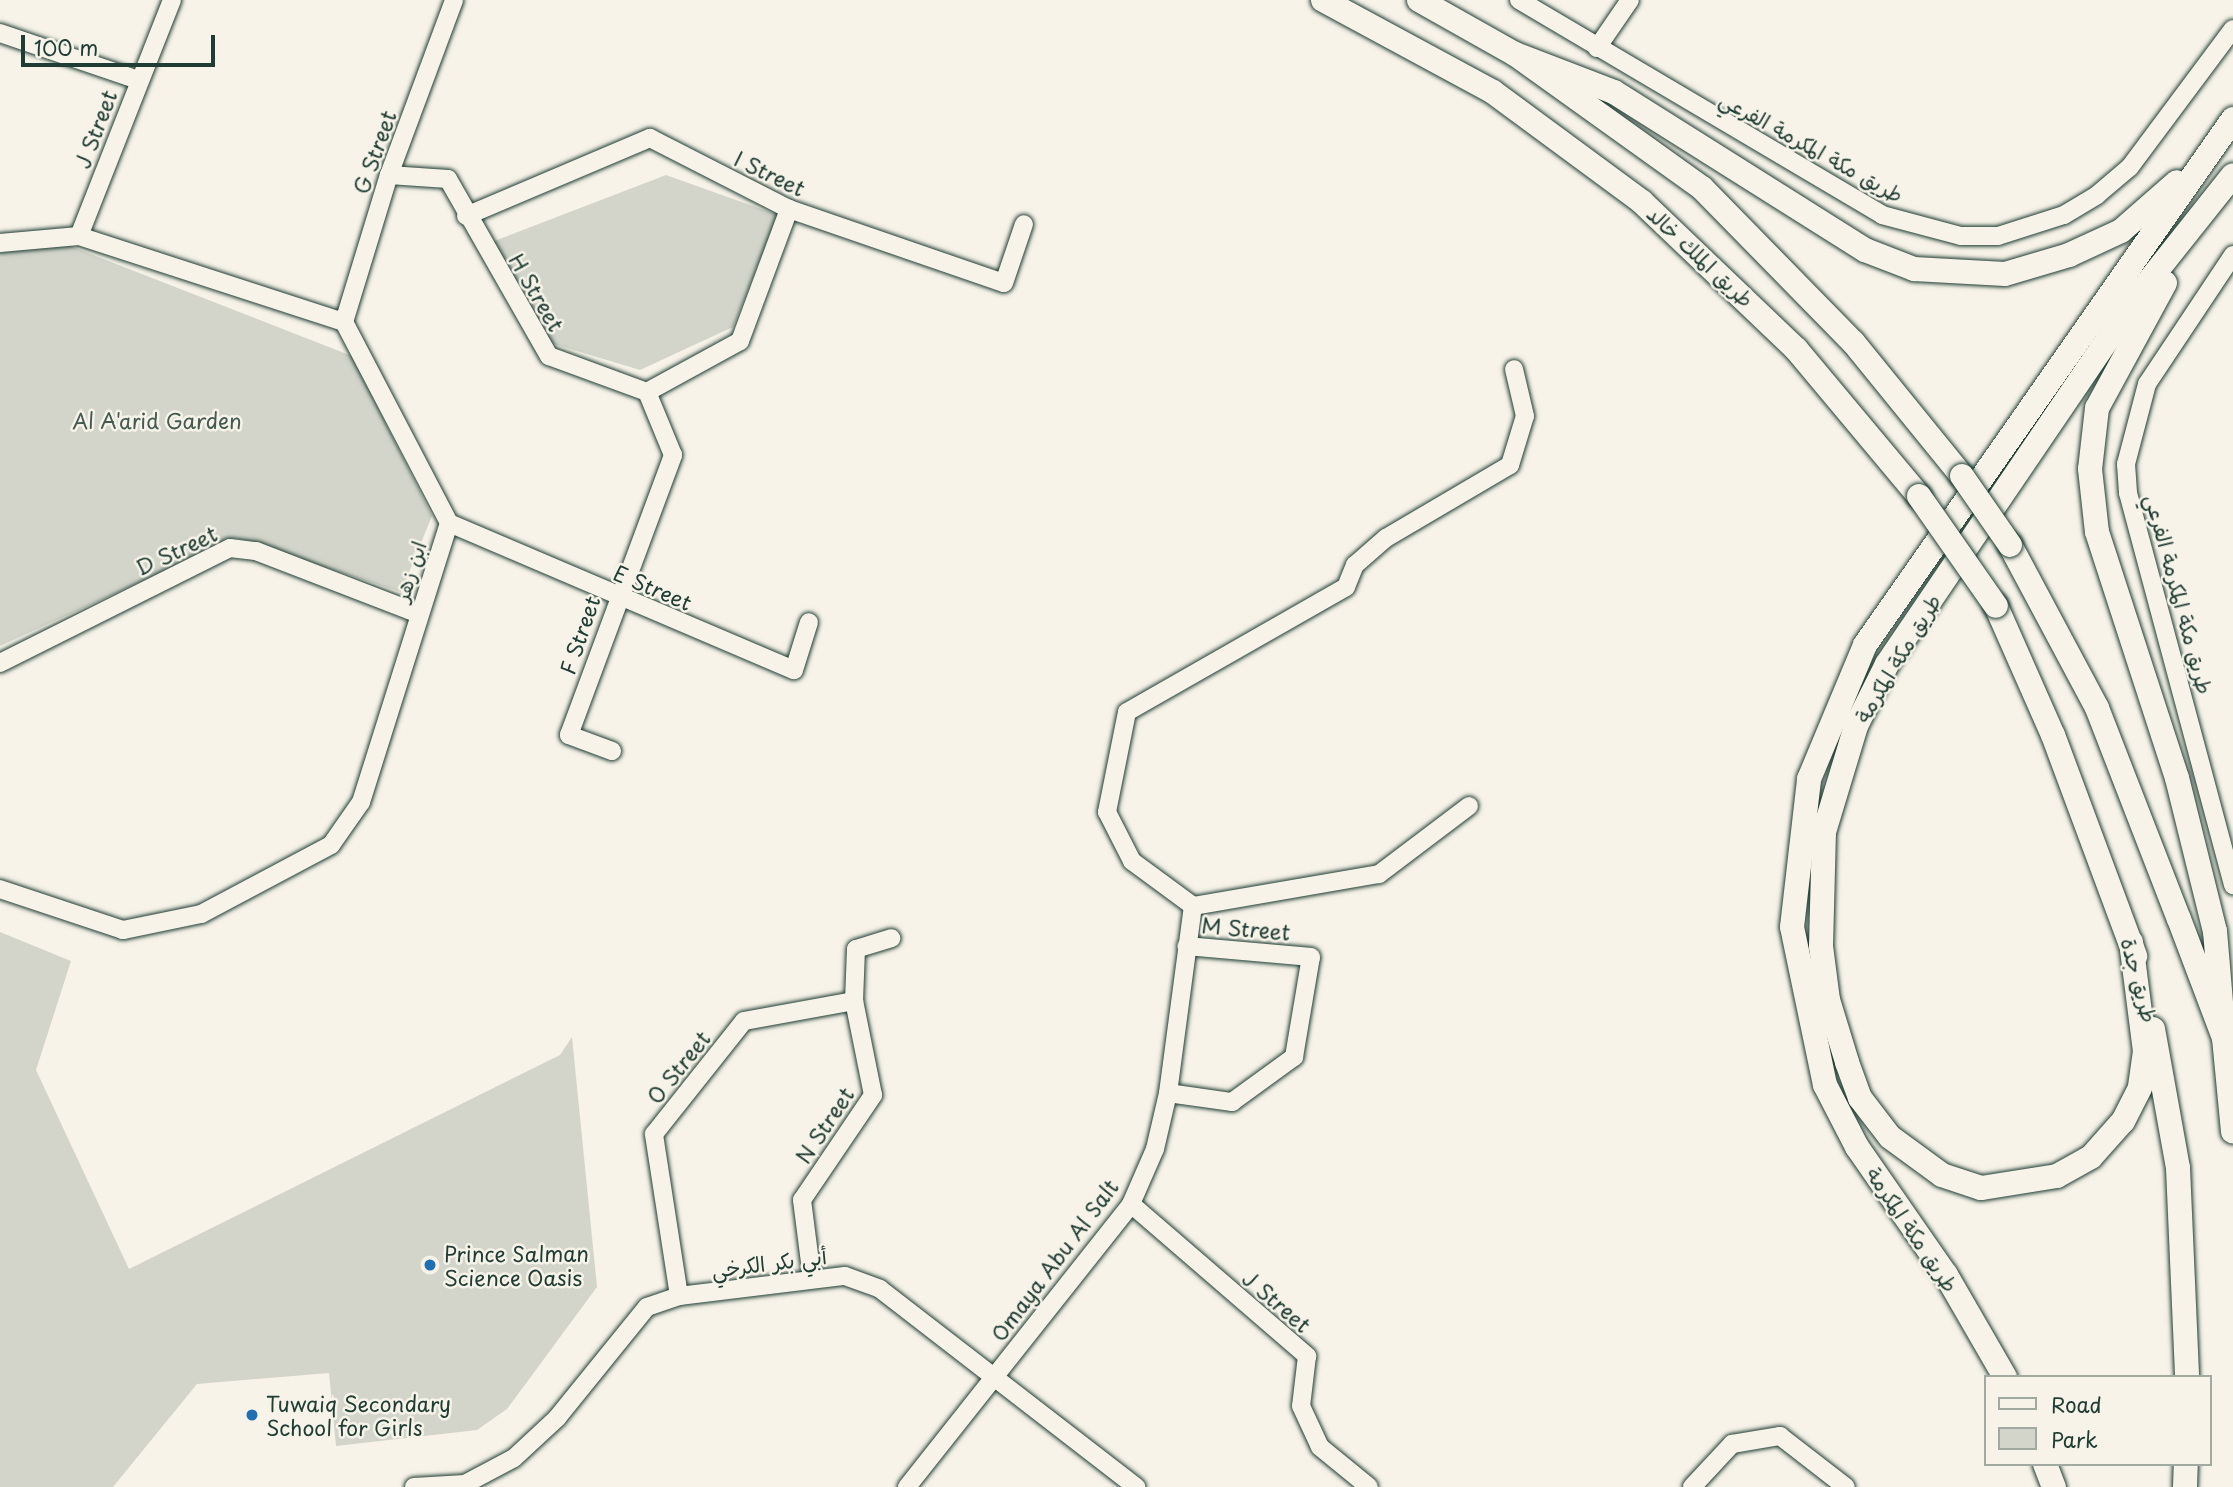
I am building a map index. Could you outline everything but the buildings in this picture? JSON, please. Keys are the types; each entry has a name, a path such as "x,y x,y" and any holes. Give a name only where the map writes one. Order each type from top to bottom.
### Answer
{"highway":[{"name":"طريق الملك خالد","path":"1323,0 1493,92 1642,202 1796,349 1919,495 1996,606"},
{"path":"1419,0 1515,54 1702,188 1853,342 1962,476 2010,545 2097,708 2224,1038"},
{"path":"1515,54 1614,92 1865,250 1914,269 1955,275 2005,274 2121,231 2165,195 2232,120"},
{"name":"طريق مكة المكرمة","path":"2004,1375 1946,1275 1857,1147 1825,1085 1792,927 1809,779 1866,645 2232,120"},
{"path":"2227,184 2118,360 2097,408 2090,469 2097,532 2178,778 2215,932 2233,1132"},
{"name":"طريق مكة المكرمة","path":"2131,942 2145,1051 2140,1088 2123,1121 2091,1157 2057,1176 1981,1188 1942,1175 1890,1137 1860,1098 1847,1062 1828,1000 1821,946 1824,832 1856,726 1887,664 2140,292 2227,184"},
{"name":"طريق جدة","path":"1996,606 2053,735 2131,942 2163,1073 2178,1168 2187,1375"},
{"path":"2046,1466 2054,1487"},
{"path":"2185,1487 2186,1466"}],"street":[{"name":"J Street","path":"79,236 138,80 172,0"},
{"name":"G Street","path":"344,323 389,175 454,0"},
{"name":"طريق مكة المكرمة الفرعي","path":"1519,0 1882,215 1961,236 1998,236 2064,215 2130,167 2233,29"},
{"path":"1597,48 1630,0"},
{"path":"0,33 138,80"},
{"name":"I Street","path":"466,216 650,138 789,209 1004,283 1024,224"},
{"name":"H Street","path":"389,175 448,179 466,216 548,356 647,392"},
{"path":"647,392 740,341 789,209"},
{"path":"0,243 79,236 344,323"},
{"name":"طريق مكة المكرمة الفرعي","path":"2233,255 2147,384 2126,464 2128,493 2233,885"},
{"name":"ابن زهر","path":"0,889 123,930 201,915 331,845 361,802 449,523 344,323"},
{"path":"1469,806 1379,874 1193,906 1132,861 1107,812 1127,712 1346,587 1355,565 1386,538 1510,465 1525,416 1514,369"},
{"name":"F Street","path":"612,751 569,735 616,597 673,455 647,392"},
{"name":"E Street","path":"449,523 616,597 794,670 809,622"},
{"name":"D Street","path":"0,663 230,548 256,551 419,614"},
{"name":"Omaya Abu Al Salt","path":"907,1487 1130,1204 1155,1149 1168,1093 1193,906"},
{"name":"N Street","path":"812,1278 802,1199 873,1095 854,1002 856,949 891,938"},
{"name":"M Street","path":"1168,1093 1232,1102 1294,1057 1311,957 1186,946"},
{"name":"O Street","path":"678,1296 654,1134 744,1021 854,1002"},
{"name":"J Street","path":"1130,1204 1307,1356 1306,1416 1320,1447 1369,1487"},
{"name":"أبي بكر الكرخي","path":"414,1487 465,1485 514,1458 557,1418 647,1307 678,1296 845,1276 880,1289 1136,1487"},
{"path":"1692,1487 1732,1444 1780,1436 1846,1487"}],"green space":[{"path":"666,175 778,215 733,327 640,370 547,342 492,242"},
{"name":"Al A'arid Garden","path":"65,244 352,356 432,516 401,592 236,538 0,646 0,253"},
{"path":"0,932 71,961 36,1070 129,1269 560,1055 572,1037 597,1287 507,1409 477,1430 336,1446 329,1373 197,1384 113,1487 0,1487"}],"place":[{"name":"Prince Salman Science Oasis","path":"430,1265"},
{"name":"Tuwaiq Secondary School for Girls","path":"252,1415"}]}
